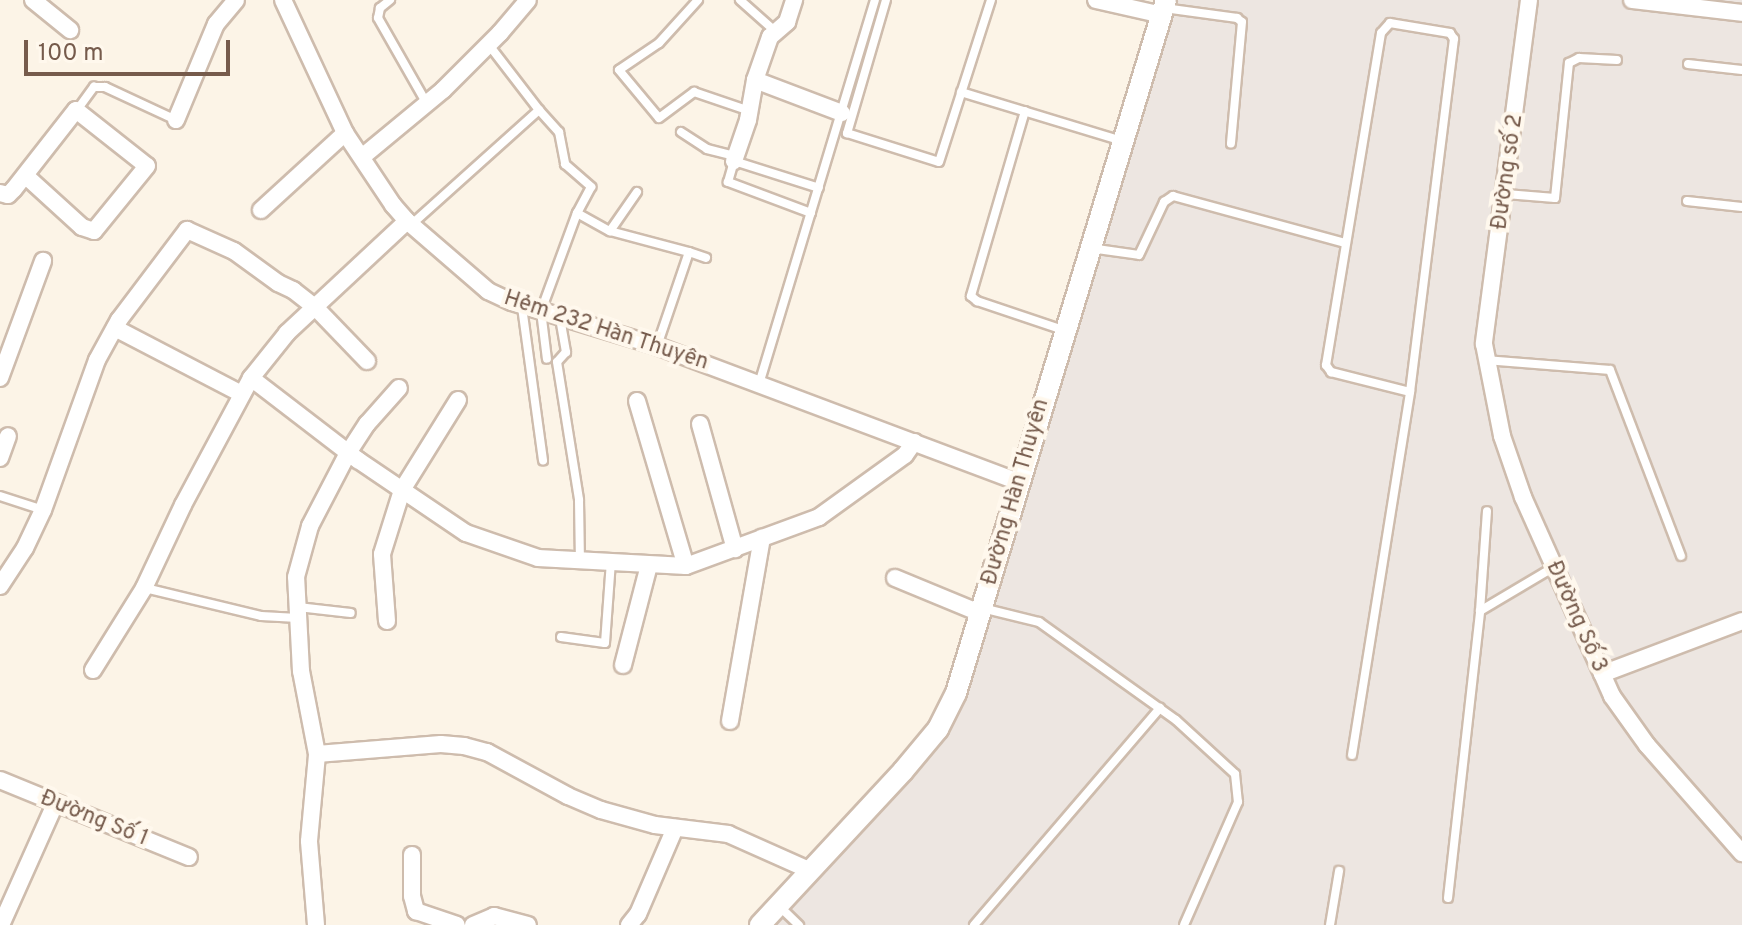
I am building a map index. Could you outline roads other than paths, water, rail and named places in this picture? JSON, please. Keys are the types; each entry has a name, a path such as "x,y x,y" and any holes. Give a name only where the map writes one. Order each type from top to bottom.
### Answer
{"street":[{"path":"33,0 70,30"},
{"path":"176,120 216,24 236,0"},
{"name":"Hẻm 232 Hàn Thuyên","path":"283,0 345,133 409,223 488,291 522,306 657,346 1018,482"},
{"path":"362,157 427,104 489,45 528,0"},
{"path":"735,159 750,112 755,80 775,31 787,22 794,0"},
{"path":"1096,0 1164,8"},
{"name":"Đường số 2","path":"1485,352 1529,0"},
{"path":"1632,0 1742,13"},
{"name":"Đường Hàn Thuyên","path":"760,925 938,729 956,693 1164,8"},
{"path":"755,80 842,113"},
{"path":"0,193 8,195 26,176 76,110 143,160 146,169 94,231 82,227 26,176"},
{"path":"261,210 345,133"},
{"path":"93,670 144,588 183,505 251,378 287,333 409,223"},
{"path":"0,586 25,548 43,510 97,360 115,328 187,230 234,251 315,307 367,361"},
{"path":"0,378 7,339 43,261"},
{"path":"115,328 242,394"},
{"name":"Đường Số 3","path":"1485,352 1511,464 1602,674 1629,723 1742,853"},
{"path":"251,378 348,453 466,533 538,558 686,566 819,517 905,455 914,442"},
{"path":"316,925 309,841 317,754 301,671 296,577 310,526 348,453 367,424 399,388"},
{"path":"387,621 382,554 402,490 458,400"},
{"path":"637,401 686,566"},
{"path":"700,424 735,549"},
{"path":"0,458 8,436"},
{"path":"730,721 762,538"},
{"path":"623,665 649,565"},
{"path":"895,578 981,611"},
{"path":"1602,674 1742,621"},
{"path":"317,754 441,744 464,746 487,752 568,796 601,810 675,828 728,834 811,871"},
{"name":"Đường Số 1","path":"0,780 189,857"},
{"path":"1,925 55,804"},
{"path":"629,925 638,914 675,828"},
{"path":"412,855 412,896 416,911 457,925"},
{"path":"477,923 494,916 528,925"}],"lane":[{"path":"390,0 380,8 378,18 427,104"},
{"path":"698,0 659,43 619,70 659,118 694,92 750,112"},
{"path":"740,0 775,31"},
{"path":"759,384 875,0"},
{"path":"886,0 847,133 939,162 991,0"},
{"path":"1164,8 1237,18 1242,22 1231,144"},
{"path":"1352,755 1410,392 1454,39 1450,33 1390,23 1381,33 1345,243 1328,369 1410,392"},
{"path":"489,45 559,132 565,164 591,187 577,213 541,311 547,359"},
{"path":"1506,194 1555,198 1569,63 1579,58 1617,60"},
{"path":"1688,64 1742,70"},
{"path":"76,110 94,87 105,87 176,120"},
{"path":"961,92 1123,141"},
{"path":"409,223 539,110"},
{"path":"1025,111 971,296 1064,330"},
{"path":"681,132 707,149 819,188"},
{"path":"735,159 728,182 811,213"},
{"path":"610,231 637,192"},
{"path":"1089,248 1139,255 1164,202 1173,196 1345,243"},
{"path":"1687,201 1742,207"},
{"path":"577,213 610,231 706,258"},
{"path":"657,346 689,252"},
{"path":"522,306 543,461"},
{"path":"560,317 566,352 557,362 579,500 580,561"},
{"path":"1485,352 1610,370 1681,556"},
{"path":"0,496 43,510"},
{"path":"1448,898 1480,611 1487,511"},
{"path":"561,637 605,643 611,562"},
{"path":"1480,611 1554,567"},
{"path":"144,588 261,616 351,613"},
{"path":"981,611 1039,622 1160,708 1235,774 1238,802 1184,925"},
{"path":"974,925 1160,708"},
{"path":"1330,925 1339,871"},
{"path":"778,906 799,925"}]}
